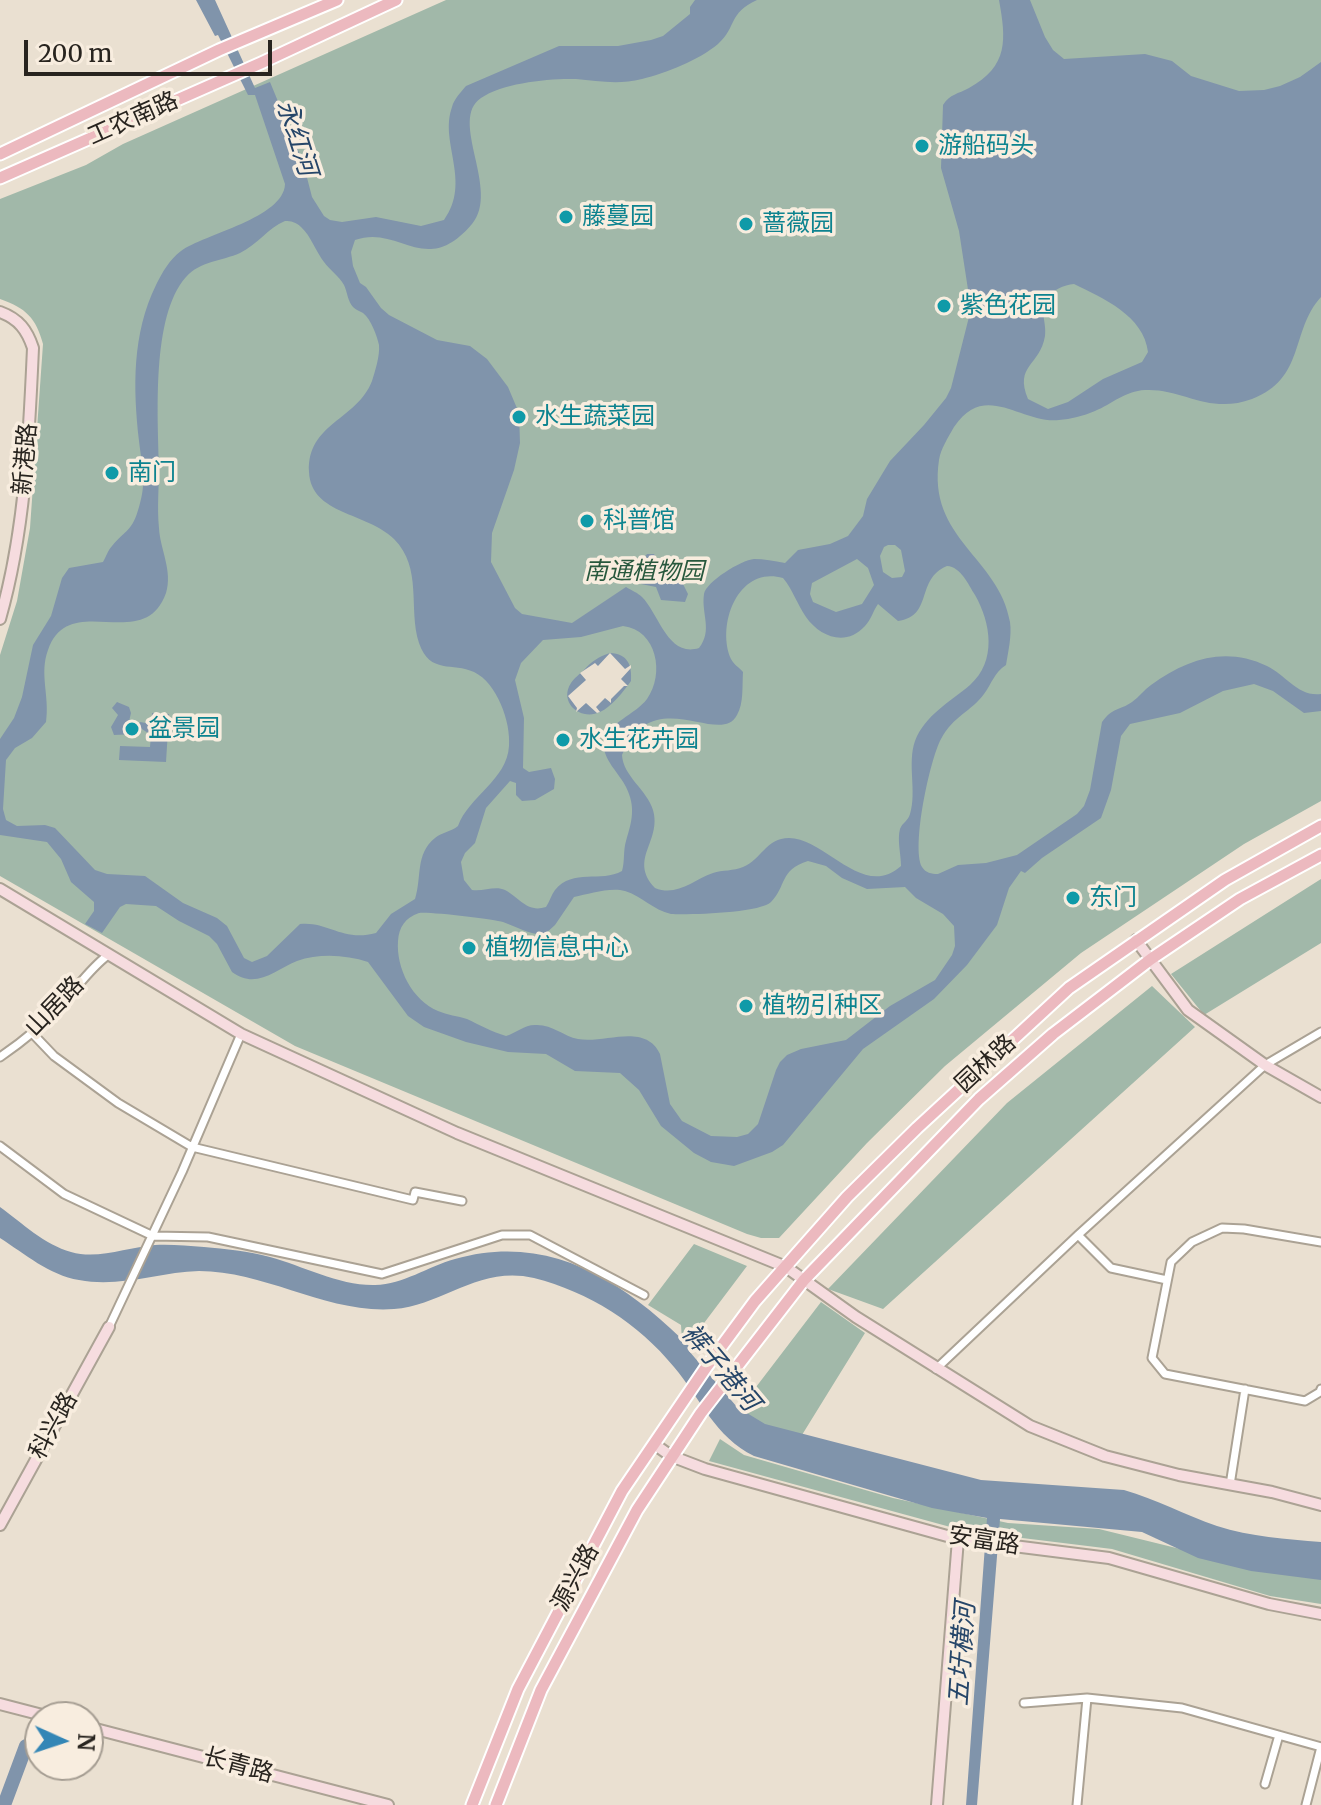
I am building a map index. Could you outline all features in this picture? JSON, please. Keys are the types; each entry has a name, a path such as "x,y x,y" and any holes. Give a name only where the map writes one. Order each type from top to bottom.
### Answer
{"main road":[{"name":"工农南路","path":"0,154 219,50 337,0"},
{"name":"工农南路","path":"0,178 396,0"},
{"name":"园林路","path":"707,1366 755,1301 847,1197 1069,988 1225,880 1321,826"},
{"name":"园林路","path":"732,1372 804,1280 979,1099 1053,1034 1151,959 1240,899 1321,855"},
{"name":"源兴路","path":"472,1805 518,1689 622,1491 707,1366"},
{"name":"源兴路","path":"496,1805 541,1690 637,1510 671,1456 732,1372"}],"street":[{"name":"新港路","path":"0,312 11,316 28,331 33,348 19,528 13,570 0,619"},
{"path":"0,889 241,1034 457,1133 786,1267 936,1369 1030,1426 1105,1456 1321,1505"},
{"path":"1136,940 1188,1010 1265,1065 1321,1097"},
{"name":"山居路","path":"0,1057 33,1034 61,1006 94,965 108,955"},
{"path":"936,1369 1265,1065 1321,1032"},
{"path":"33,1034 54,1056 118,1103 192,1147 413,1200 415,1192 462,1201"},
{"path":"109,1327 151,1240 241,1034"},
{"path":"0,1146 64,1194 151,1240 208,1237 382,1274 502,1235 530,1235 644,1295"},
{"path":"1321,1242 1222,1228 1192,1242 1171,1262 1152,1358 1165,1374 1305,1401 1321,1389"},
{"path":"1078,1235 1111,1268 1167,1280"},
{"name":"科兴路","path":"0,1525 109,1327"},
{"path":"1230,1485 1245,1389"},
{"name":"安富路","path":"654,1444 671,1456 705,1469 958,1539 1109,1558 1269,1604 1321,1614"},
{"path":"937,1805 958,1539"},
{"path":"1077,1805 1087,1698"},
{"path":"1024,1703 1087,1698 1182,1708 1321,1747 1306,1805"},
{"path":"0,1704 24,1710"},
{"name":"长青路","path":"104,1731 388,1805"},
{"path":"1265,1784 1279,1735"}],"green space":[{"name":"南通植物园","path":"446,0 1321,0 1321,801 1244,844 1081,953 945,1066 867,1143 779,1238 747,1234 295,1046 0,876 0,655 17,601 30,528 43,344 29,315 0,299 0,199 86,165 123,144"},
{"path":"1321,879 1321,943 1204,1015 1171,974"},
{"path":"1152,986 1195,1027 883,1309 828,1289 1007,1103"},
{"path":"694,1244 747,1266 689,1343 682,1340 681,1325 648,1305"},
{"path":"821,1302 865,1333 797,1443 761,1431 740,1408"},
{"path":"720,1439 744,1455 893,1498 1008,1523 1099,1529 1221,1559 1321,1575 1321,1604 1270,1596 1112,1549 965,1531 709,1461"}],"water":[{"path":"196,0 215,0 255,88 270,82 303,162 312,197 324,216 342,222 376,217 421,226 444,220 452,205 455,177 449,121 454,101 466,86 559,46 618,46 663,36 690,14 695,0 757,0 741,10 718,44 692,61 661,73 625,82 576,79 540,81 513,85 481,98 472,108 470,122 481,193 479,210 472,224 455,240 440,247 426,249 371,237 355,240 351,252 360,283 389,315 437,340 470,346 487,359 508,387 519,413 520,443 492,533 491,562 515,608 522,614 572,623 626,587 648,604 672,641 688,649 699,648 703,641 706,628 704,594 725,572 754,559 785,563 798,550 830,544 848,536 863,516 867,499 890,461 924,425 951,388 971,309 959,231 941,168 943,105 951,96 982,80 998,61 1003,39 999,0 1030,0 1045,37 1053,50 1064,59 1145,54 1172,61 1191,76 1239,91 1280,86 1321,62 1321,297 1311,310 1295,353 1281,379 1269,390 1237,403 1209,403 1158,390 1145,390 1125,395 1086,414 1059,420 1045,420 1004,407 978,407 966,413 954,427 941,451 938,487 943,510 953,529 993,580 1003,600 1010,633 1006,665 979,700 951,725 937,749 920,823 919,857 922,867 929,873 938,874 958,865 986,863 1017,855 1077,814 1090,790 1102,722 1148,687 1192,662 1221,656 1251,660 1267,666 1306,692 1321,694 1321,711 1304,713 1273,691 1254,684 1223,691 1180,713 1130,724 1121,736 1111,790 1101,818 1025,873 1021,871 1009,888 997,925 967,965 934,999 863,1049 783,1145 734,1166 711,1162 694,1153 661,1126 639,1090 620,1073 575,1071 546,1054 508,1052 424,1027 408,1016 368,962 342,956 315,957 297,961 265,977 249,979 232,972 217,944 209,936 156,906 126,904 120,907 102,933 85,924 94,911 94,902 71,882 61,859 47,842 0,835 0,739 14,718 22,697 33,645 51,616 62,578 69,568 103,562 136,515 143,482 136,362 142,323 158,280 181,251 258,216 272,206 281,196 285,184 255,95 248,95 218,35 215,36","holes":["289,221 305,231 324,262 344,285 351,305 369,319 379,345 372,381 365,394 316,443 309,472 312,486 319,497 330,505 383,530 403,550 412,576 416,630 424,653 436,664 466,669 482,677 501,704 508,726 509,746 502,769 463,815 458,826 435,838 424,851 415,899 391,914 376,933 354,935 319,925 300,924 267,956 252,962 244,958 227,926 217,918 183,903 145,876 107,874 95,870 55,828 45,825 17,826 6,820 3,809 6,760 15,748 32,738 46,722 45,659 58,633 72,624 141,619 155,611 166,593 168,577 158,520 158,395 162,341 175,294 192,272 204,264 240,253 273,228","1074,284 1120,310 1139,328 1148,352 1142,362 1103,379 1068,402 1048,409 1028,399 1024,379 1045,336 1045,304 1049,296 1062,287","888,545 895,545 901,550 905,571 902,577 892,578 883,572 880,556","857,559 868,568 874,585 862,604 836,612 813,602 810,594 812,583","947,566 964,577 985,618 988,653 979,675 932,716 915,741 912,805 899,833 901,866 887,875 873,876 859,872 803,841 789,838 769,845 755,860 743,867 713,873 678,889 655,888 645,868 655,821 653,810 626,770 622,755 635,733 651,722 668,719 716,725 728,723 737,715 742,700 743,672 731,659 726,630 734,601 743,589 754,580 767,576 783,578 812,624 826,634 842,638 865,626 878,604 898,621 909,618 921,605 931,579","623,626 635,629 650,644 656,678 647,699 616,724 604,743 606,755 626,787 632,808 622,871 570,879 555,890 546,907 534,908 501,889 472,890 464,880 461,862 475,843 486,808 510,781 516,783 516,795 522,801 535,800 554,789 555,779 551,768 529,772 523,768 524,718 515,680 521,663 543,640 581,637","808,861 826,866 842,878 867,889 905,887 916,898 943,914 954,926 955,946 935,980 890,1006 846,1040 787,1055 776,1070 758,1124 748,1134 737,1137 711,1136 682,1121 670,1104 660,1054 645,1039 624,1036 578,1039 547,1026 535,1025 506,1036 429,1006 413,991 400,962 400,931 406,920 419,913 503,922 544,935 555,925 574,897 619,890 671,914 739,911 771,902 792,869"]},
{"path":"647,554 654,554 661,566 667,567 675,562 681,564 681,580 688,594 685,602 661,600 656,587 641,584 641,579 649,572 644,558"},
{"path":"610,653 628,661 631,681 604,710 593,714 579,712 567,697 571,683 593,662"},
{"path":"117,702 129,707 128,726 134,732 140,722 152,724 152,713 169,714 166,762 119,760 120,746 150,747 151,735 142,729 137,734 114,735 111,727 118,715 112,708"},
{"path":"0,1207 43,1239 71,1252 92,1255 161,1245 229,1249 270,1257 335,1279 362,1284 396,1282 455,1259 490,1252 523,1252 554,1258 584,1269 640,1302 691,1348 689,1351 737,1407 765,1424 981,1480 1124,1490 1230,1530 1321,1542 1321,1580 1251,1571 1198,1558 1142,1532 1000,1519 977,1805 966,1805 987,1518 932,1508 754,1456 740,1448 719,1428 674,1367 645,1336 611,1311 554,1284 514,1275 496,1277 412,1306 369,1309 224,1273 184,1272 109,1282 79,1280 47,1269 0,1238"}],"pier":[{"path":"610,653 625,669 631,665 621,679 628,686 624,686 611,699 611,703 605,698 596,707 600,712 597,713 586,703 576,712 577,708 568,696 586,680 580,673 595,663 598,666"}],"waterway":[{"path":"4,1805 24,1751"}],"place":[{"name":"游船码头","path":"922,146"},
{"name":"藤蔓园","path":"566,217"},
{"name":"蔷薇园","path":"746,224"},
{"name":"紫色花园","path":"944,306"},
{"name":"水生蔬菜园","path":"519,417"},
{"name":"南门","path":"112,473"},
{"name":"科普馆","path":"587,521"},
{"name":"盆景园","path":"132,729"},
{"name":"水生花卉园","path":"563,740"},
{"name":"东门","path":"1073,898"},
{"name":"植物信息中心","path":"469,948"},
{"name":"植物引种区","path":"746,1006"}],"water label":[{"name":"永红河","path":"296,138"},
{"name":"裤子港河","path":"720,1368"},
{"name":"五圩横河","path":"963,1654"}]}
